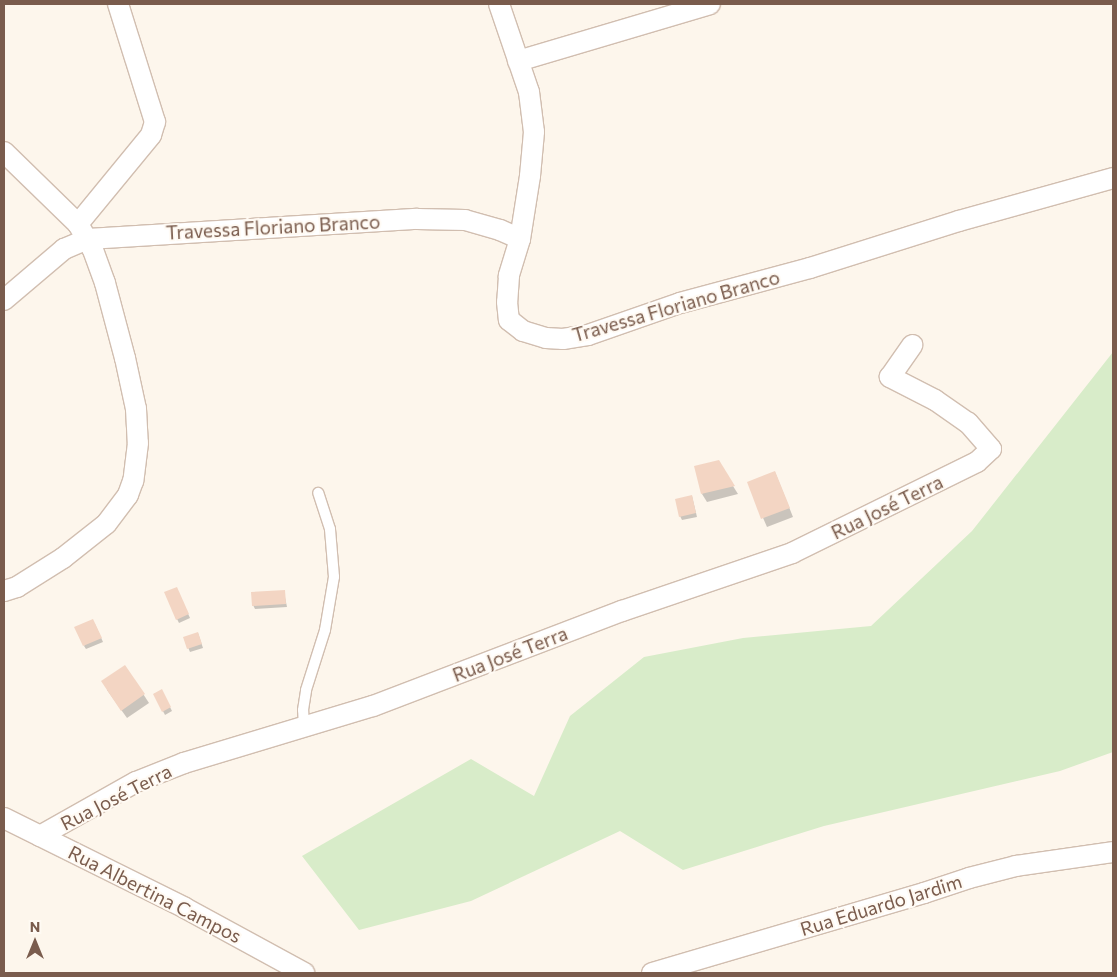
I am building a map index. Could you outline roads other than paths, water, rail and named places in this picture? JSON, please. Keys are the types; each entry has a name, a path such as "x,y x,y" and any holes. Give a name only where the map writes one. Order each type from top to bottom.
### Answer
{"street":[{"path":"4,299 83,231 151,135 155,122 118,4"},
{"path":"499,4 529,92 534,132 530,176 520,239"},
{"path":"518,61 710,4"},
{"path":"4,152 83,231 106,283 136,409 138,442 133,480 128,495 106,524 64,558 17,586 4,591"},
{"name":"Travessa Floriano Branco","path":"83,231 417,219 466,220 500,230 520,239 510,276 506,302 509,320 523,331 546,338 563,339 588,335 689,300 810,268 959,221 1113,178"},
{"name":"Rua José Terra","path":"40,836 136,782 184,763 373,706 622,611 792,553 977,462 991,449 968,423 935,400 890,377 912,344"},
{"name":"Rua Albertina Campos","path":"4,818 185,908 304,973"},
{"name":"Rua Eduardo Jardim","path":"652,973 969,878 1016,866 1113,852"}],"lane":[{"path":"304,727 303,710 306,690 325,630 334,578 330,529 318,493"}]}
